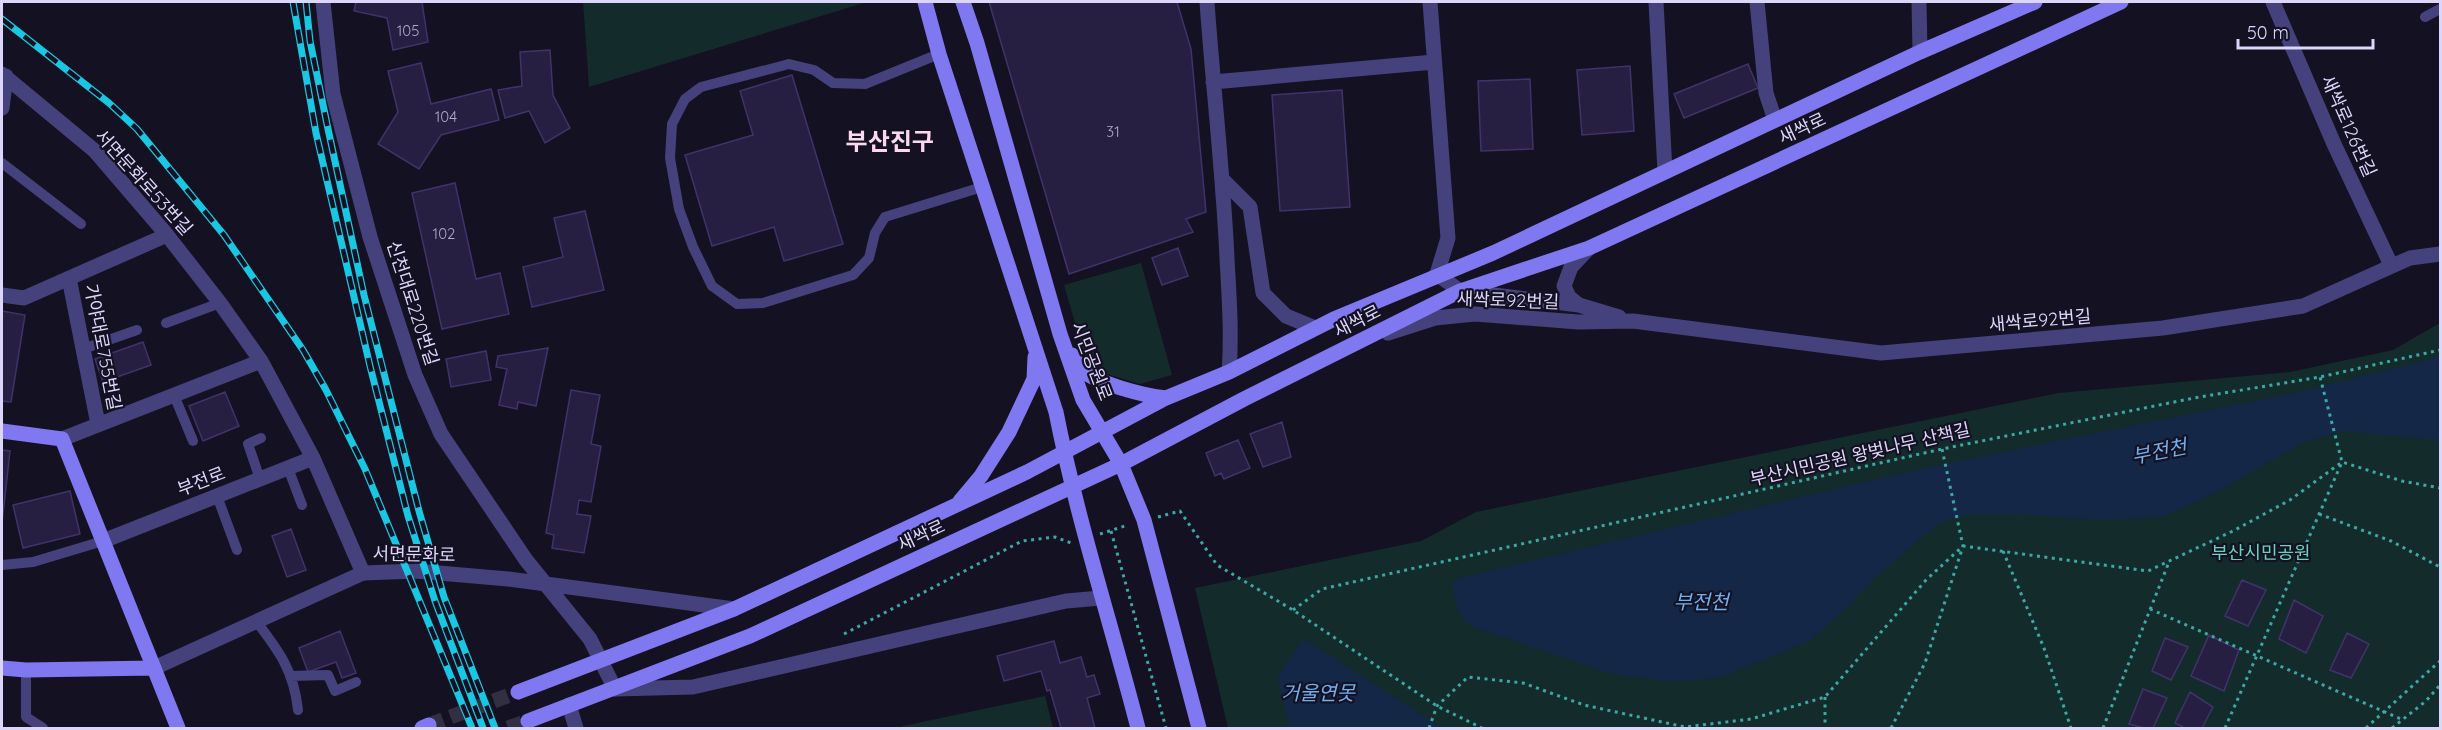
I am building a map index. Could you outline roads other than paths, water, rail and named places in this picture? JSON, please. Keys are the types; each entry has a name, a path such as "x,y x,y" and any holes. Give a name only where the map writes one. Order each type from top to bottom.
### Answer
{"main road":[{"path":"925,2 939,54 1056,412 1072,487 1138,729"},
{"name":"시민공원로","path":"963,2 977,43 1060,334 1083,400 1121,464 1144,520 1199,729"},
{"name":"새싹로","path":"518,692 734,609 1064,454 1102,431 1166,398 1229,372 1315,328 1437,274 1493,253 1920,52 2034,2"},
{"name":"새싹로","path":"528,721 750,636 1121,464 1460,291 1589,248 2121,2"},
{"path":"1060,334 1081,369 1113,386 1142,396 1166,398"},
{"path":"956,505 981,476 1009,432 1034,379 1036,348"},
{"path":"2,430 62,439 178,729"},
{"name":"서면문화로","path":"2,668 26,670 154,668"}],"street":[{"name":"신천대로220번길","path":"323,2 333,94 370,237 415,375 441,434 526,560 545,584"},
{"path":"1207,2 1223,180 1231,340 1229,372"},
{"path":"1430,2 1448,238 1437,274"},
{"path":"1656,2 1665,172"},
{"path":"1757,2 1766,93 1775,120"},
{"path":"1919,2 1920,52"},
{"name":"새싹로126번길","path":"2273,2 2334,144 2391,265"},
{"path":"1213,82 1434,62"},
{"path":"2,108 4,75"},
{"name":"서면문화로53번길","path":"4,75 94,151 167,236 220,303 261,361 313,458 363,573"},
{"name":"새싹로","path":"1223,180 1250,207 1263,293 1286,316 1315,328"},
{"name":"가야대로755번길","path":"2,295 24,298 167,236"},
{"path":"1579,305 1569,297 1564,286 1571,267 1589,248"},
{"name":"새싹로92번길","path":"1349,346 1435,318 1475,314 1578,322 1633,321 1881,353 2163,328 2302,306 2391,265 2410,258 2440,254"},
{"name":"새싹로92번길","path":"1437,274 1460,291 1579,305 1633,321"},
{"name":"가야대로755번길","path":"69,278 99,424"},
{"path":"62,439 261,361"},
{"name":"부전로","path":"103,541 313,458"},
{"name":"서면문화로","path":"154,668 363,573 416,571 545,584 734,609"},
{"path":"545,584 590,639 615,689"},
{"name":"새싹로","path":"615,689 693,687 1066,601 1101,598"},
{"path":"569,705 576,729"}],"lane":[{"path":"2425,17 2440,9"},
{"path":"939,54 865,84 833,83 814,70 789,64 701,87 685,99 672,124 670,158 679,209 693,247 712,286 737,304 763,303 853,275 869,258 875,233 885,217 982,187"},
{"path":"2,163 81,224"},
{"path":"166,324 220,303"},
{"path":"83,349 137,330"},
{"path":"174,395 193,441"},
{"path":"260,479 248,444 261,438"},
{"path":"288,468 302,505"},
{"path":"217,496 237,550"},
{"name":"부전로","path":"2,565 33,562 103,541"},
{"path":"256,621 283,657 295,688 298,710"},
{"path":"26,670 26,717 43,729"},
{"path":"290,676 328,675 335,691 356,682"}],"water":[{"name":"부전천","path":"2440,357 2440,440 2344,431 2306,441 2215,493 2165,516 2106,520 2018,514 1970,514 1939,523 1884,569 1811,640 1719,678 1665,681 1608,673 1474,627 1460,613 1456,602 1453,582 1460,578 1925,468 2300,392"},
{"name":"거울연못","path":"1302,641 1307,641 1442,728 1290,728 1278,680 1280,673"}],"tunnel":[{"path":"429,725 518,692"},
{"path":"508,728 528,721"}],"railway":[{"path":"293,2 316,133 370,366 408,516 435,601 483,728"},
{"path":"306,2 310,41 364,295 419,511 444,597 495,728"},
{"path":"2,19 109,103 137,129 224,235 303,350 326,390 365,469 472,728"}],"district":[{"name":"부산진구","path":"890,141"}],"park label":[{"name":"부산시민공원","path":"2261,552"}]}
